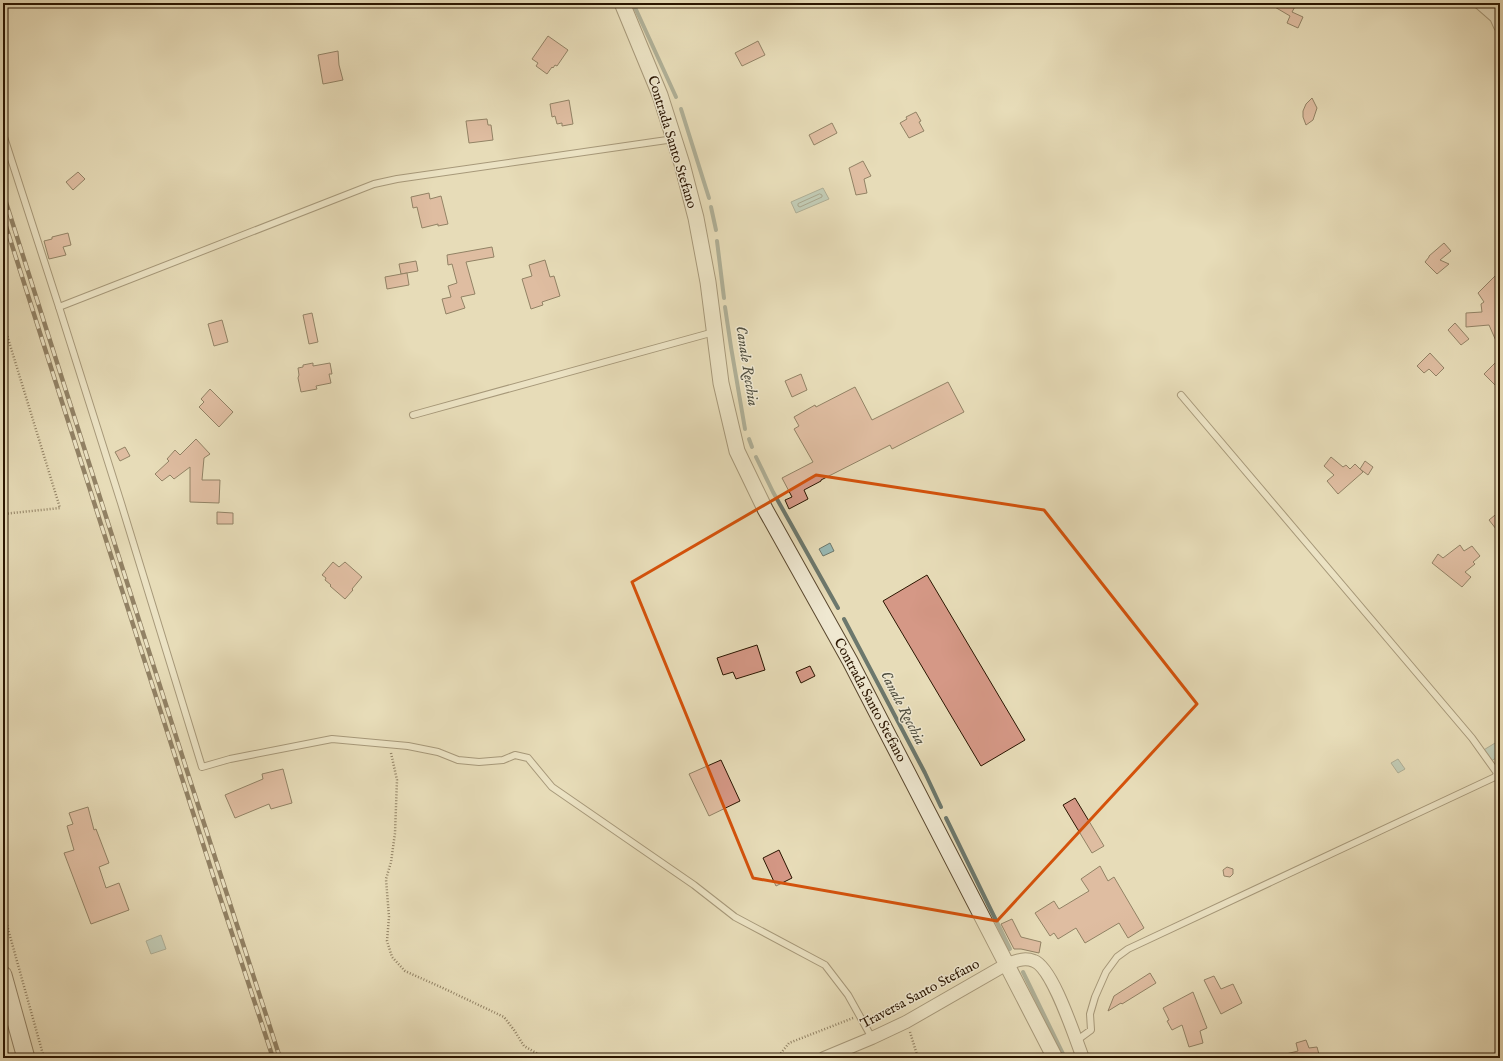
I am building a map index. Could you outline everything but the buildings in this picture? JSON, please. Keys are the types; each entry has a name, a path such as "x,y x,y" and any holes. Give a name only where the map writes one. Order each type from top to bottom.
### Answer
{"main road":[{"path":"3,975 26,1058"}],"street":[{"name":"Contrada Santo Stefano","path":"622,3 660,95 682,164 696,218 708,282 721,383 737,450 765,509 850,661 1055,1058"},
{"path":"1480,3 1496,18 1500,26"},
{"name":"Traversa Santo Stefano","path":"824,1058 906,1022 1007,964 1023,959 1035,961 1041,966 1053,982 1083,1058"}],"lane":[{"path":"3,134 121,503 202,767 230,759 332,739 408,746 438,752 458,760 478,762 503,760 515,755 528,758 552,787 694,885 735,917 825,965 848,995 872,1038"},
{"path":"58,307 374,184 397,179 674,139"},
{"path":"413,415 714,332"},
{"path":"1076,1041 1092,1030 1090,1014 1094,997 1103,978 1117,957 1128,950 1495,777 1497,773 1472,738 1181,395"}],"path":[{"path":"3,322 60,508 3,514"},
{"path":"389,744 397,780 395,833 391,862 386,879 389,917 387,941 392,957 405,971 504,1017 524,1046 538,1054 552,1058"},
{"path":"3,911 44,1058"},
{"path":"948,983 972,969"},
{"path":"777,1058 789,1042 853,1018 872,1019 909,1005"},
{"path":"906,1022 910,1029 918,1058"}],"highlighted area":[{"path":"816,475 1044,510 1197,704 997,921 753,878 632,582"}],"water":[{"path":"823,188 829,199 796,213 791,202"},
{"path":"830,543 834,551 823,556 819,549"},
{"path":"1500,740 1500,756 1489,762 1482,751"},
{"path":"1398,759 1405,769 1398,773 1391,763"},
{"path":"161,935 166,949 151,954 146,941"}],"waterway":[{"name":"Canale Recchia","path":"633,3 676,97"},
{"name":"Canale Recchia","path":"681,109 709,198"},
{"name":"Canale Recchia","path":"711,207 716,230"},
{"name":"Canale Recchia","path":"717,241 724,298"},
{"name":"Canale Recchia","path":"725,307 745,429"},
{"name":"Canale Recchia","path":"749,439 752,447"},
{"name":"Canale Recchia","path":"756,457 773,492 838,608"},
{"name":"Canale Recchia","path":"844,619 925,773 941,807"},
{"name":"Canale Recchia","path":"946,818 1010,949"},
{"name":"Canale Recchia","path":"1023,972 1065,1058"}],"railway":[{"path":"3,193 280,1058"},
{"path":"3,217 218,891 273,1058"}]}
